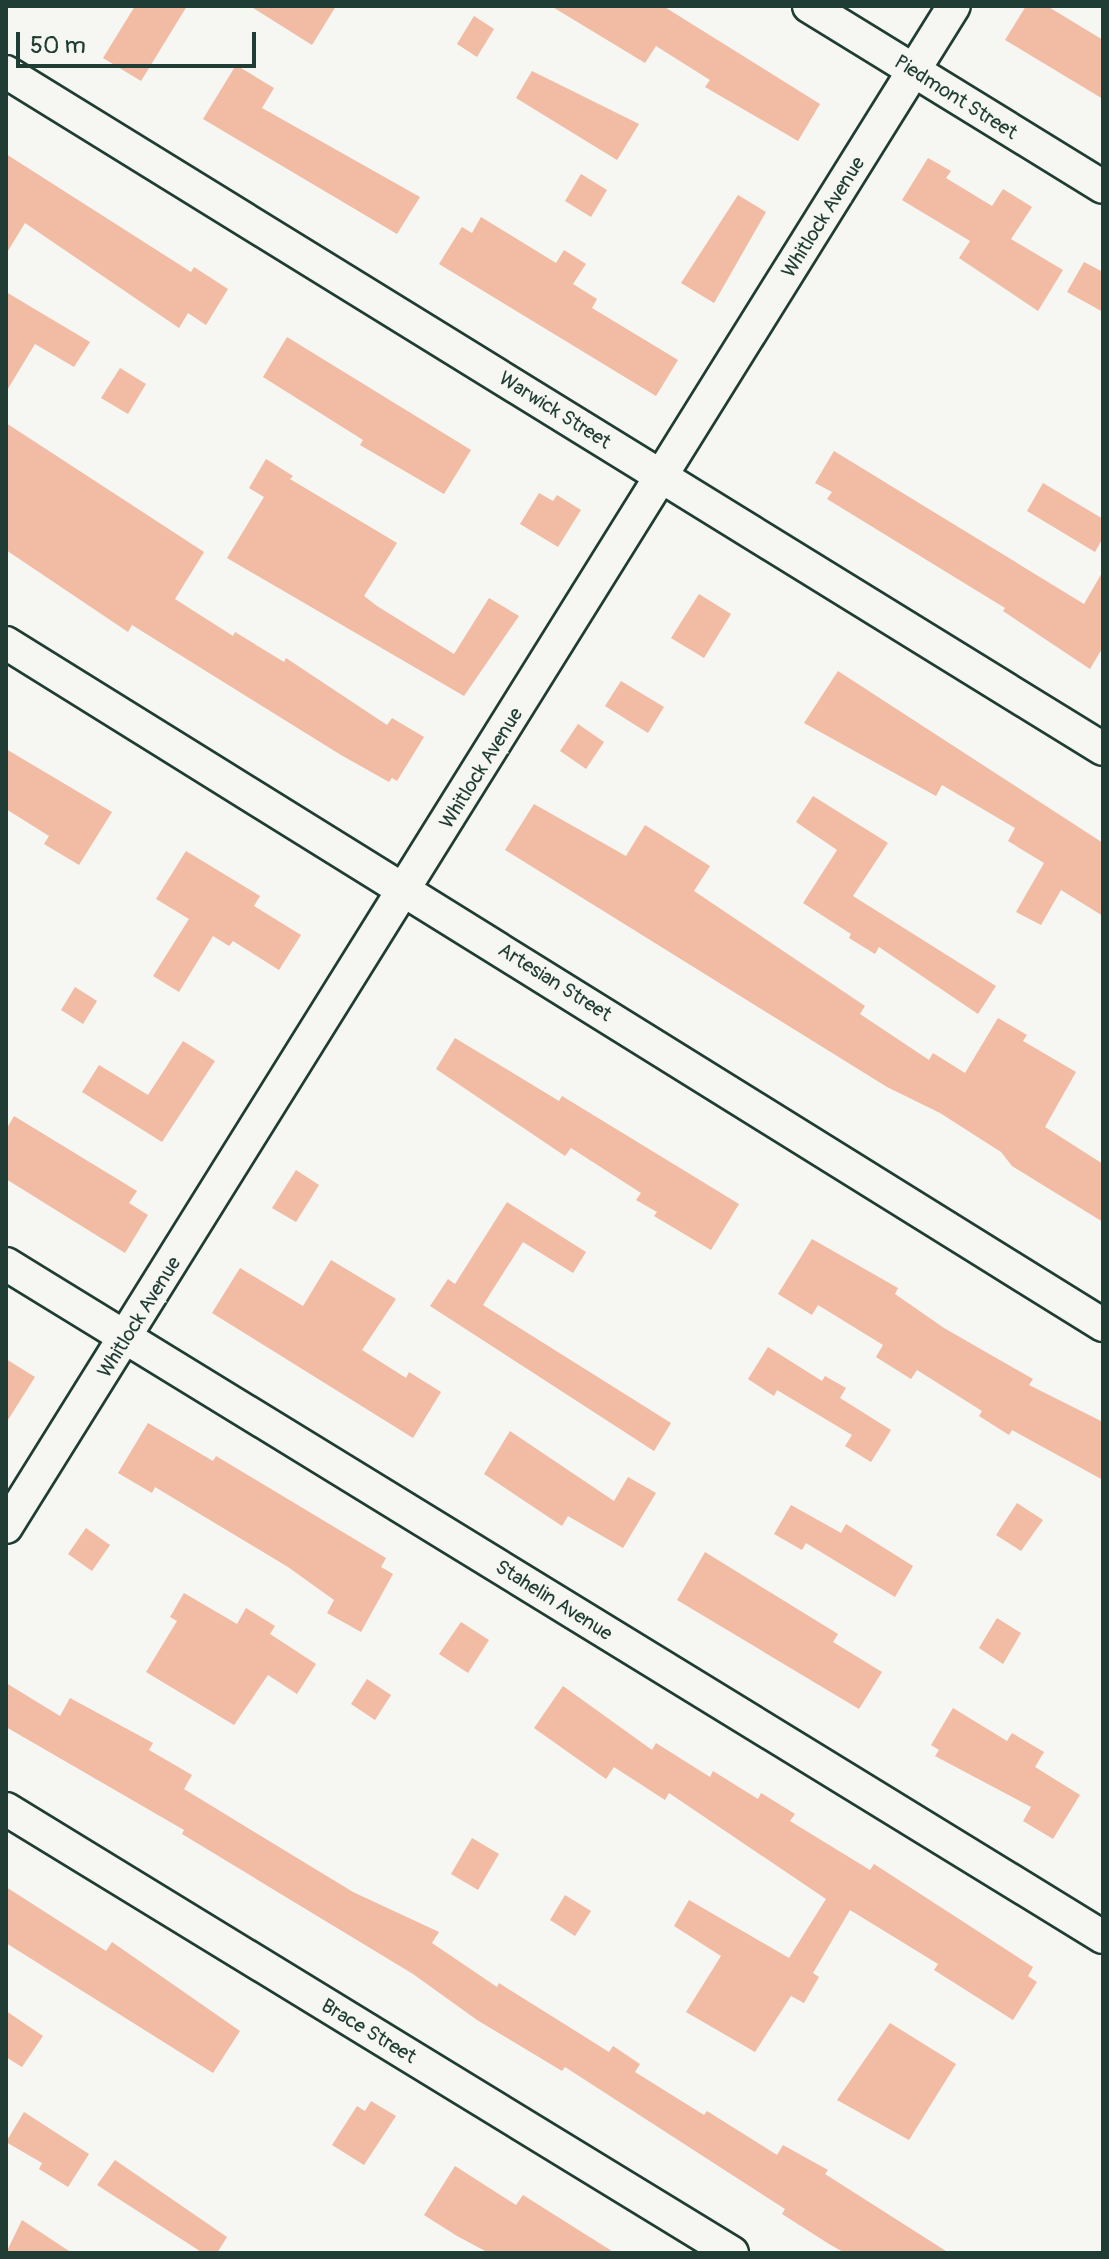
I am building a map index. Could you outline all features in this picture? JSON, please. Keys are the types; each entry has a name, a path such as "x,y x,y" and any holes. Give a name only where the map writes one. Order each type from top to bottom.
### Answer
{"street":[{"name":"Piedmont Street","path":"809,6 1103,187"},
{"name":"Whitlock Avenue","path":"6,1527 954,6"},
{"name":"Warwick Street","path":"6,72 1103,749"},
{"name":"Artesian Street","path":"6,643 1103,1325"},
{"name":"Stahelin Avenue","path":"6,1264 1103,1937"},
{"name":"Brace Street","path":"6,1809 732,2253"}],"building":[{"path":"135,6 187,6 141,81 103,58"},
{"path":"250,6 336,6 312,45"},
{"path":"551,6 663,6 820,104 798,141 705,87 710,80 656,46 645,63"},
{"path":"1026,6 1047,6 1103,40 1103,99 1005,40"},
{"path":"474,16 494,29 477,57 457,44"},
{"path":"236,65 274,88 262,108 420,197 397,234 203,119"},
{"path":"532,71 639,124 617,160 516,98"},
{"path":"6,154 191,272 194,267 228,289 206,325 188,313 179,328 25,223 6,254"},
{"path":"928,158 951,171 946,178 992,206 1003,189 1032,207 1011,239 1063,270 1038,311 959,258 970,241 902,200"},
{"path":"581,174 607,190 591,217 565,201"},
{"path":"738,195 766,212 714,303 681,283"},
{"path":"481,217 556,263 564,250 586,264 573,284 597,299 592,308 678,360 656,396 439,264 462,227 472,233"},
{"path":"1084,262 1103,272 1103,312 1067,292"},
{"path":"6,292 90,342 74,367 35,344 6,392"},
{"path":"287,337 471,450 444,494 360,445 363,440 263,377"},
{"path":"120,368 146,384 128,414 101,398"},
{"path":"6,423 204,552 175,599 233,636 235,632 284,662 286,658 387,725 392,718 424,737 397,781 392,778 389,782 341,755 132,625 128,632 6,550"},
{"path":"834,451 1084,604 1103,571 1103,647 1090,669 1003,611 1005,608 827,499 832,492 815,483"},
{"path":"266,459 293,476 290,479 397,543 364,596 454,654 489,598 519,616 464,696 227,558 264,497 249,488"},
{"path":"1043,483 1103,519 1103,538 1095,552 1027,511"},
{"path":"539,493 553,501 557,495 581,510 558,547 520,524"},
{"path":"699,594 731,614 704,658 671,638"},
{"path":"838,671 1103,843 1103,916 1061,890 1041,925 1016,912 1044,863 1008,841 1015,828 942,785 936,796 804,723"},
{"path":"621,681 664,707 648,733 605,706"},
{"path":"578,724 604,742 586,769 560,751"},
{"path":"6,749 112,812 79,865 44,844 49,836 6,809"},
{"path":"813,796 888,843 853,896 996,986 978,1014 879,947 875,954 849,938 851,934 803,903 837,850 796,822"},
{"path":"534,804 626,856 645,825 710,866 694,891 865,1006 860,1014 929,1060 933,1053 965,1073 998,1018 1027,1035 1023,1041 1076,1072 1045,1127 1103,1164 1103,1222 1012,1166 1001,1152 940,1113 887,1087 505,850"},
{"path":"186,851 260,896 254,906 301,935 279,970 233,941 229,946 213,936 179,992 153,976 189,919 156,899"},
{"path":"75,987 97,1001 83,1024 61,1010"},
{"path":"455,1038 559,1101 562,1096 739,1204 711,1250 654,1216 657,1212 636,1200 641,1193 571,1148 565,1156 436,1069"},
{"path":"183,1041 215,1061 162,1142 82,1092 99,1065 148,1095"},
{"path":"14,1116 137,1191 129,1203 148,1215 125,1253 6,1179 6,1130"},
{"path":"296,1170 319,1185 296,1222 272,1208"},
{"path":"507,1202 586,1252 573,1273 523,1242 483,1305 671,1423 654,1451 430,1306 448,1279 455,1284"},
{"path":"812,1239 898,1288 895,1294 944,1328 1033,1379 1029,1385 1103,1422 1103,1480 1012,1430 1009,1435 979,1416 982,1411 917,1370 911,1379 876,1357 883,1345 818,1305 812,1315 778,1294"},
{"path":"331,1260 396,1299 362,1350 406,1378 409,1372 441,1392 413,1438 212,1313 240,1268 303,1306"},
{"path":"768,1347 822,1381 825,1376 846,1388 840,1398 891,1430 871,1462 845,1446 852,1435 777,1390 774,1396 748,1379"},
{"path":"6,1359 35,1377 6,1423"},
{"path":"148,1423 213,1461 216,1456 386,1558 381,1567 393,1574 361,1632 327,1613 334,1600 288,1567 155,1487 152,1493 118,1473"},
{"path":"510,1431 614,1501 628,1477 656,1493 623,1548 568,1516 562,1526 484,1474"},
{"path":"1017,1503 1043,1520 1021,1551 996,1535"},
{"path":"791,1505 841,1533 846,1524 913,1566 895,1597 806,1543 802,1550 774,1534"},
{"path":"86,1528 110,1545 92,1571 68,1554"},
{"path":"705,1552 838,1634 833,1642 882,1672 859,1709 677,1600"},
{"path":"184,1593 237,1624 246,1608 275,1626 270,1634 316,1664 297,1694 268,1675 234,1725 146,1672 177,1621 170,1617"},
{"path":"997,1618 1021,1633 1003,1664 979,1648"},
{"path":"461,1622 489,1640 468,1673 439,1654"},
{"path":"367,1679 391,1695 375,1720 351,1704"},
{"path":"6,1683 60,1716 70,1698 153,1743 149,1750 192,1775 184,1789 353,1892 439,1932 432,1943 497,1987 499,1983 609,2052 613,2046 640,2064 635,2072 704,2115 707,2111 777,2155 783,2145 828,2170 825,2174 949,2253 845,2253 829,2244 782,2214 785,2209 565,2067 562,2071 477,2020 413,1974 182,1834 184,1830 6,1727"},
{"path":"563,1686 652,1750 656,1743 710,1777 713,1771 758,1799 761,1793 795,1814 790,1821 870,1870 874,1864 1033,1967 1028,1976 1037,1982 1013,2020 934,1970 938,1964 850,1910 813,1973 819,1977 804,2003 791,1996 755,2052 686,2012 721,1956 674,1926 689,1900 789,1958 826,1899 669,1793 665,1800 614,1767 606,1779 534,1728"},
{"path":"953,1708 1007,1741 1012,1733 1044,1752 1035,1767 1080,1795 1053,1839 1023,1821 1031,1807 935,1756 939,1750 931,1745"},
{"path":"472,1838 499,1854 478,1890 451,1874"},
{"path":"6,1887 106,1951 112,1942 240,2031 213,2073 6,1943"},
{"path":"565,1895 591,1911 575,1936 550,1920"},
{"path":"6,2011 43,2036 22,2067 6,2057"},
{"path":"890,2023 956,2064 909,2140 837,2100"},
{"path":"371,2101 396,2116 364,2165 332,2145 357,2106 365,2111"},
{"path":"24,2112 89,2154 68,2187 39,2169 42,2163 6,2142"},
{"path":"115,2160 227,2237 217,2253 203,2253 97,2185"},
{"path":"455,2166 516,2205 523,2195 615,2253 489,2253 457,2236 424,2215"},
{"path":"22,2220 72,2253 6,2253"}]}
